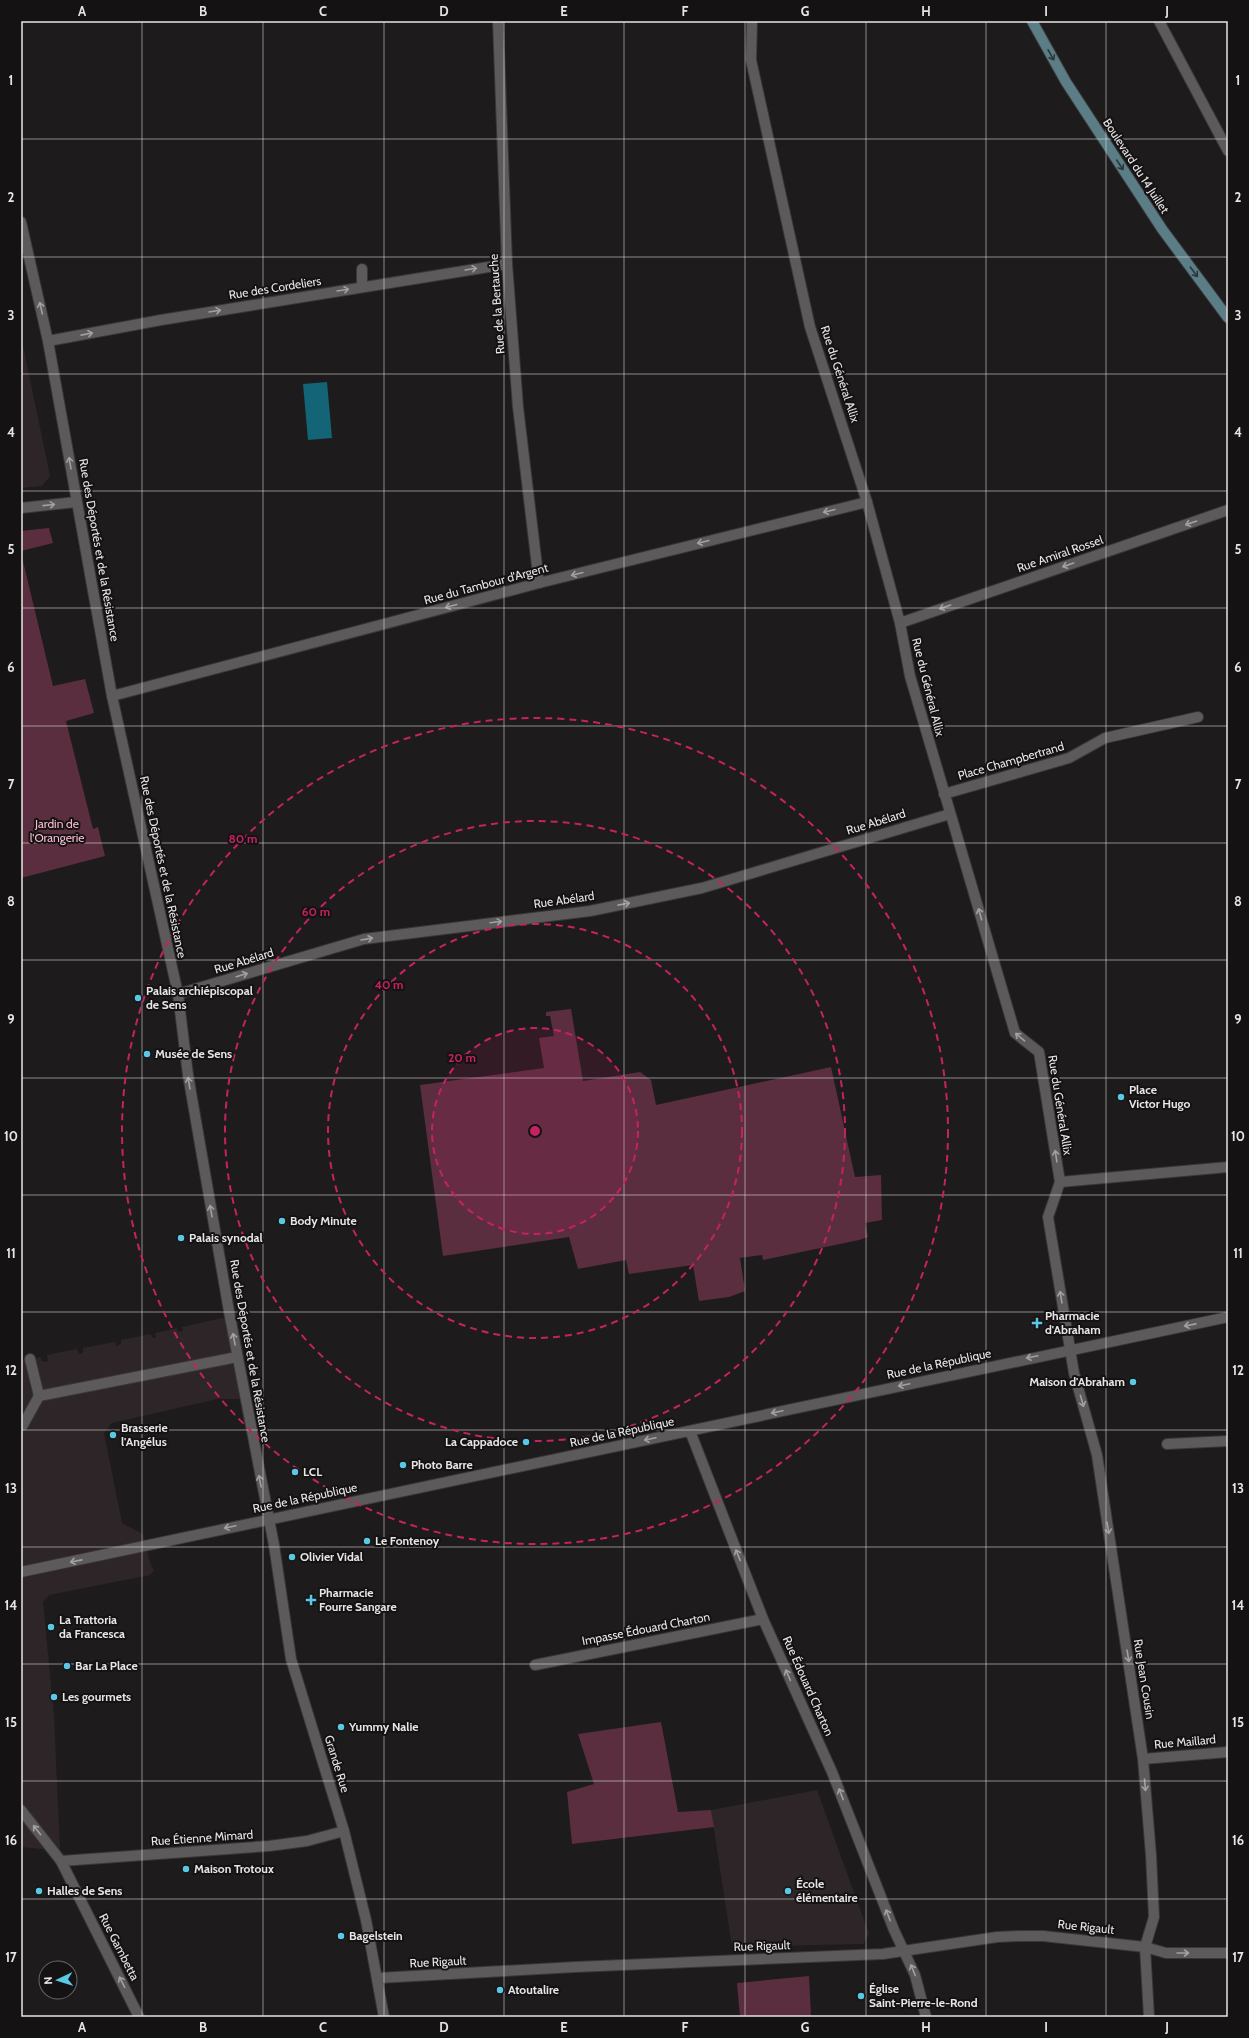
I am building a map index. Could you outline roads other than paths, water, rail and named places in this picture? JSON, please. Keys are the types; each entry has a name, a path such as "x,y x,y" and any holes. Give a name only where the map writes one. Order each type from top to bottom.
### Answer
{"main road":[{"name":"Boulevard du 14 Juillet","path":"1032,21 1066,82 1162,229 1228,318"}],"street":[{"name":"Rue de la Bertauche","path":"498,21 507,264 518,407 539,583"},
{"name":"Rue du Général Allix","path":"752,21 752,60 810,326 867,502 900,623 910,676 1015,1033 1039,1052 1060,1182 1048,1217 1070,1349"},
{"path":"1159,21 1228,151"},
{"name":"Rue des Déportés et de la Résistance","path":"21,222 48,341 112,696 178,994 188,1075 237,1357 268,1519"},
{"name":"Rue des Cordeliers","path":"48,341 161,320 507,264"},
{"path":"362,269 362,287"},
{"path":"21,508 76,502"},
{"name":"Rue du Tambour d'Argent","path":"112,696 539,583 867,502"},
{"name":"Rue Amiral Rossel","path":"900,623 1228,510"},
{"name":"Place Champbertrand","path":"944,794 1069,758 1105,738 1198,717"},
{"name":"Rue Abélard","path":"178,994 364,939 590,911 702,888 950,814"},
{"path":"1060,1182 1228,1167"},
{"name":"Rue de la République","path":"21,1572 1070,1349 1228,1317"},
{"name":"Rue Jean Cousin","path":"1070,1349 1074,1373 1097,1455 1143,1759 1151,1855 1154,1917 1145,1947 1149,2017"},
{"path":"39,1396 237,1357"},
{"path":"21,1425 39,1396 30,1359"},
{"name":"Rue Édouard Charton","path":"690,1431 763,1619 832,1772 894,1930 915,1975 926,2017"},
{"path":"1167,1444 1228,1441"},
{"name":"Grande Rue","path":"268,1519 274,1545 292,1659 344,1831 366,1920 378,1978 384,2017"},
{"name":"Impasse Édouard Charton","path":"535,1665 763,1619"},
{"name":"Rue Maillard","path":"1143,1759 1228,1752"},
{"name":"Rue Gambetta","path":"21,1810 61,1861 139,2017"},
{"name":"Rue Étienne Mimard","path":"61,1861 269,1846 307,1841 344,1831"},
{"name":"Rue Rigault","path":"378,1978 575,1966 883,1954 997,1937 1018,1936 1043,1936 1145,1947 1166,1952 1228,1953"}],"water":[{"path":"327,382 332,438 308,440 303,384"}],"place":[{"name":"Palais archiépiscopal de Sens","path":"138,998"},
{"name":"Musée de Sens","path":"147,1054"},
{"name":"Place Victor Hugo","path":"1121,1097"},
{"name":"Body Minute","path":"282,1221"},
{"name":"Palais synodal","path":"181,1238"},
{"name":"Pharmacie d'Abraham","path":"1037,1323"},
{"name":"Maison d'Abraham","path":"1133,1382"},
{"name":"Brasserie l'Angélus","path":"113,1435"},
{"name":"La Cappadoce","path":"526,1442"},
{"name":"Photo Barre","path":"403,1465"},
{"name":"LCL","path":"295,1472"},
{"name":"Le Fontenoy","path":"367,1541"},
{"name":"Olivier Vidal","path":"292,1557"},
{"name":"Pharmacie Fourre Sangare","path":"311,1600"},
{"name":"La Trattoria da Francesca","path":"51,1627"},
{"name":"Bar La Place","path":"67,1666"},
{"name":"Les gourmets","path":"54,1697"},
{"name":"Yummy Nalie","path":"341,1727"},
{"name":"Maison Trotoux","path":"186,1869"},
{"name":"Halles de Sens","path":"39,1891"},
{"name":"École élémentaire","path":"788,1891"},
{"name":"Bagelstein","path":"341,1936"},
{"name":"Atoutalire","path":"500,1990"},
{"name":"Église Saint-Pierre-le-Rond","path":"861,1996"}],"park label":[{"name":"Jardin de l'Orangerie","path":"57,831"}]}
